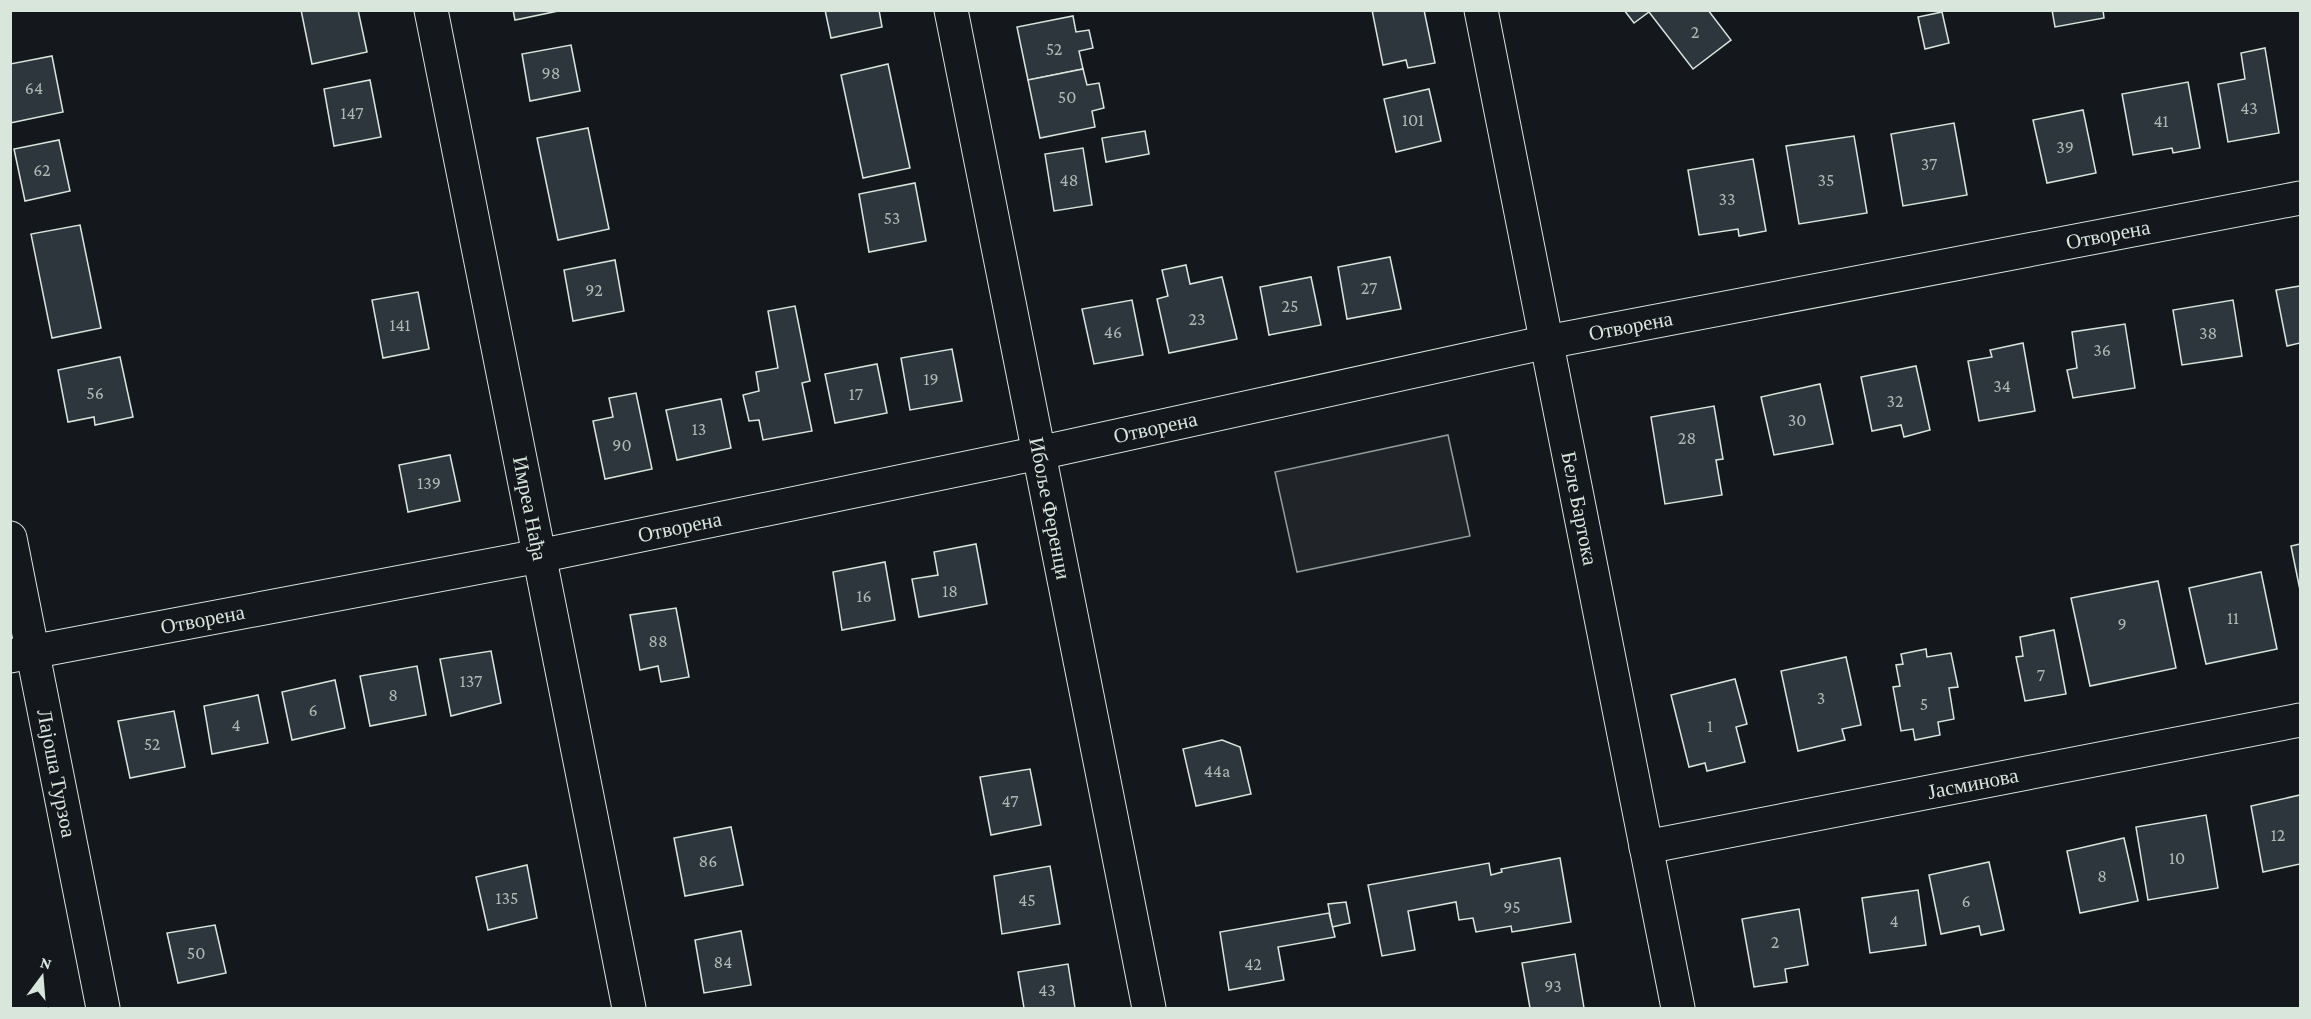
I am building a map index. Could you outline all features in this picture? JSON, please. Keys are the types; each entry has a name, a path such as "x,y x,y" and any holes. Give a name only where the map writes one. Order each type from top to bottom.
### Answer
{"street":[{"name":"Имреа Нађа","path":"431,10 629,1008"},
{"name":"Ибоље Ференци","path":"951,10 1149,1008"},
{"name":"Беле Бартока","path":"1481,10 1678,1008"},
{"name":"Отворена","path":"22,655 539,556 1039,453 1547,342 2301,198"},
{"name":"Лајоша Турзоа","path":"10,538 22,655 103,1008"},
{"name":"Јасминова","path":"1646,847 2301,720"}],"shaded area":[{"path":"1448,435 1470,536 1297,572 1275,472"}],"building":[{"path":"301,10 358,10 367,52 312,64"},
{"path":"513,10 563,10 515,20"},
{"path":"825,10 879,10 882,27 831,38"},
{"path":"1372,10 1424,10 1435,63 1408,68 1406,60 1383,65"},
{"path":"1624,10 1708,10 1731,40 1693,69 1649,12 1634,23"},
{"path":"2052,10 2103,10 2104,18 2055,27"},
{"path":"1942,12 1949,43 1925,49 1918,17"},
{"path":"1073,16 1076,32 1089,30 1093,48 1079,51 1083,69 1028,80 1017,27"},
{"path":"571,45 580,91 530,101 522,54"},
{"path":"2265,48 2279,133 2228,142 2218,84 2245,79 2241,53"},
{"path":"52,56 63,112 10,123 10,64"},
{"path":"888,64 910,168 863,178 841,75"},
{"path":"1083,69 1087,85 1099,83 1104,108 1092,111 1095,127 1040,138 1028,80"},
{"path":"370,80 381,137 334,146 324,89"},
{"path":"2188,82 2200,148 2173,153 2172,148 2133,155 2122,94"},
{"path":"1429,89 1441,141 1396,152 1384,99"},
{"path":"2083,110 2096,173 2047,183 2033,120"},
{"path":"1954,123 1967,195 1903,206 1891,134"},
{"path":"588,128 609,229 558,240 537,138"},
{"path":"1145,131 1149,154 1106,162 1102,138"},
{"path":"1854,136 1867,213 1799,224 1786,146"},
{"path":"59,140 70,191 25,201 14,149"},
{"path":"1083,148 1092,205 1054,211 1045,154"},
{"path":"1753,159 1766,231 1739,236 1738,229 1699,235 1688,170"},
{"path":"915,183 926,241 869,252 859,194"},
{"path":"80,225 101,328 52,338 31,234"},
{"path":"1390,257 1401,309 1347,319 1338,267"},
{"path":"615,260 624,311 573,321 564,270"},
{"path":"1186,265 1190,284 1222,277 1237,339 1169,353 1157,299 1168,296 1162,270"},
{"path":"1311,277 1321,325 1269,335 1260,287"},
{"path":"2300,286 2300,343 2287,346 2276,290"},
{"path":"418,292 429,349 383,358 372,300"},
{"path":"1132,300 1143,355 1094,364 1082,309"},
{"path":"2233,300 2242,356 2182,365 2173,310"},
{"path":"795,306 810,381 802,383 812,431 763,440 759,420 749,421 743,395 759,391 756,372 778,368 768,311"},
{"path":"2125,324 2135,388 2073,398 2067,370 2077,368 2072,332"},
{"path":"2023,343 2035,411 1979,421 1968,361 1992,357 1990,350"},
{"path":"952,349 962,401 910,410 901,358"},
{"path":"120,357 133,417 95,425 94,417 68,422 58,370"},
{"path":"877,364 887,413 835,423 825,374"},
{"path":"1916,366 1930,430 1904,437 1901,425 1872,431 1861,377"},
{"path":"1820,384 1833,444 1774,455 1761,397"},
{"path":"636,393 652,469 605,479 593,421 613,417 609,398"},
{"path":"721,399 731,448 677,460 666,410"},
{"path":"1714,406 1723,459 1716,460 1722,495 1665,504 1651,417"},
{"path":"450,455 460,501 408,512 399,465"},
{"path":"976,544 987,604 919,617 912,579 938,575 934,552"},
{"path":"2300,544 2300,590 2291,546"},
{"path":"885,562 895,620 842,630 833,572"},
{"path":"2261,572 2277,649 2206,664 2189,588"},
{"path":"2158,581 2176,668 2090,686 2071,598"},
{"path":"676,608 689,677 661,682 658,666 640,670 630,615"},
{"path":"2054,630 2066,694 2025,701 2016,657 2023,656 2020,637"},
{"path":"1926,649 1927,657 1951,653 1958,687 1949,688 1954,719 1938,722 1940,735 1915,740 1913,729 1901,731 1893,687 1900,686 1896,665 1903,664 1901,654"},
{"path":"491,651 501,703 451,716 440,659"},
{"path":"1846,657 1861,725 1842,729 1845,740 1798,751 1781,671"},
{"path":"417,666 426,715 370,726 360,676"},
{"path":"1735,679 1747,724 1736,727 1745,762 1707,771 1705,763 1689,767 1671,695"},
{"path":"335,680 345,728 292,740 282,692"},
{"path":"258,695 268,743 212,754 204,706"},
{"path":"174,711 185,767 130,778 118,721"},
{"path":"1222,740 1240,747 1251,794 1196,806 1183,749"},
{"path":"1030,769 1041,825 991,835 980,777"},
{"path":"2300,795 2300,864 2263,872 2251,806"},
{"path":"2206,815 2218,888 2148,900 2136,827"},
{"path":"731,827 743,885 685,896 674,838"},
{"path":"2124,838 2138,901 2080,913 2067,851"},
{"path":"1560,858 1571,922 1512,932 1511,926 1476,932 1473,918 1459,920 1456,902 1408,911 1415,950 1382,956 1368,885 1489,863 1491,875 1502,872 1501,869"},
{"path":"1989,862 2004,930 1981,935 1979,926 1941,934 1929,875"},
{"path":"527,865 537,918 488,930 476,877"},
{"path":"1050,866 1060,924 1002,934 994,876"},
{"path":"1918,890 1926,945 1870,953 1862,898"},
{"path":"1346,902 1350,923 1332,927 1328,904"},
{"path":"1799,909 1808,965 1785,969 1787,982 1754,987 1742,919"},
{"path":"1329,913 1335,937 1278,947 1284,980 1229,990 1220,932"},
{"path":"215,925 226,973 178,983 167,933"},
{"path":"741,931 751,985 704,993 695,940"},
{"path":"1575,954 1584,1008 1530,1008 1522,963"},
{"path":"1068,964 1075,1008 1024,1008 1018,972"}]}
